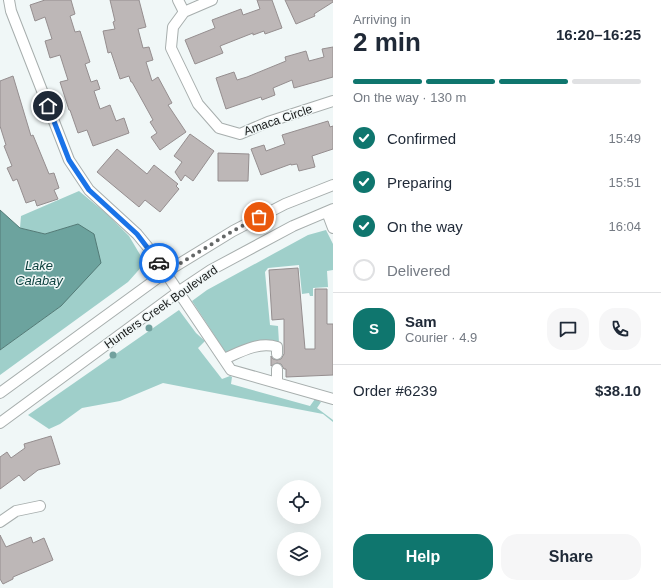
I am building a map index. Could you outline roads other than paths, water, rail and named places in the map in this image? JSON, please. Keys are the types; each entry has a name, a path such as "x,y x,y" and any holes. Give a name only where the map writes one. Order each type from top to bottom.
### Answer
{"street":[{"path":"9,0 10,11 69,160 89,190 137,234 166,272 231,370 333,400"},
{"path":"178,0 184,12 212,0"},
{"name":"Amaca Circle","path":"184,12 173,27 171,48 198,104 219,128 240,134 268,122 333,101"},
{"name":"Hunters Creek Boulevard","path":"0,393 166,272 233,231 285,204 333,185"},
{"path":"330,211 333,228"},
{"name":"Hunters Creek Boulevard","path":"0,423 178,292 211,270 242,252 293,226 330,211"},
{"path":"224,359 260,345 270,344 277,347 277,354"},
{"path":"277,370 277,383"},
{"path":"0,522 16,511 40,506"}],"water":[{"name":"Lake Calabay","path":"0,210 20,228 45,234 78,224 94,234 101,263 61,306 0,350"}]}
